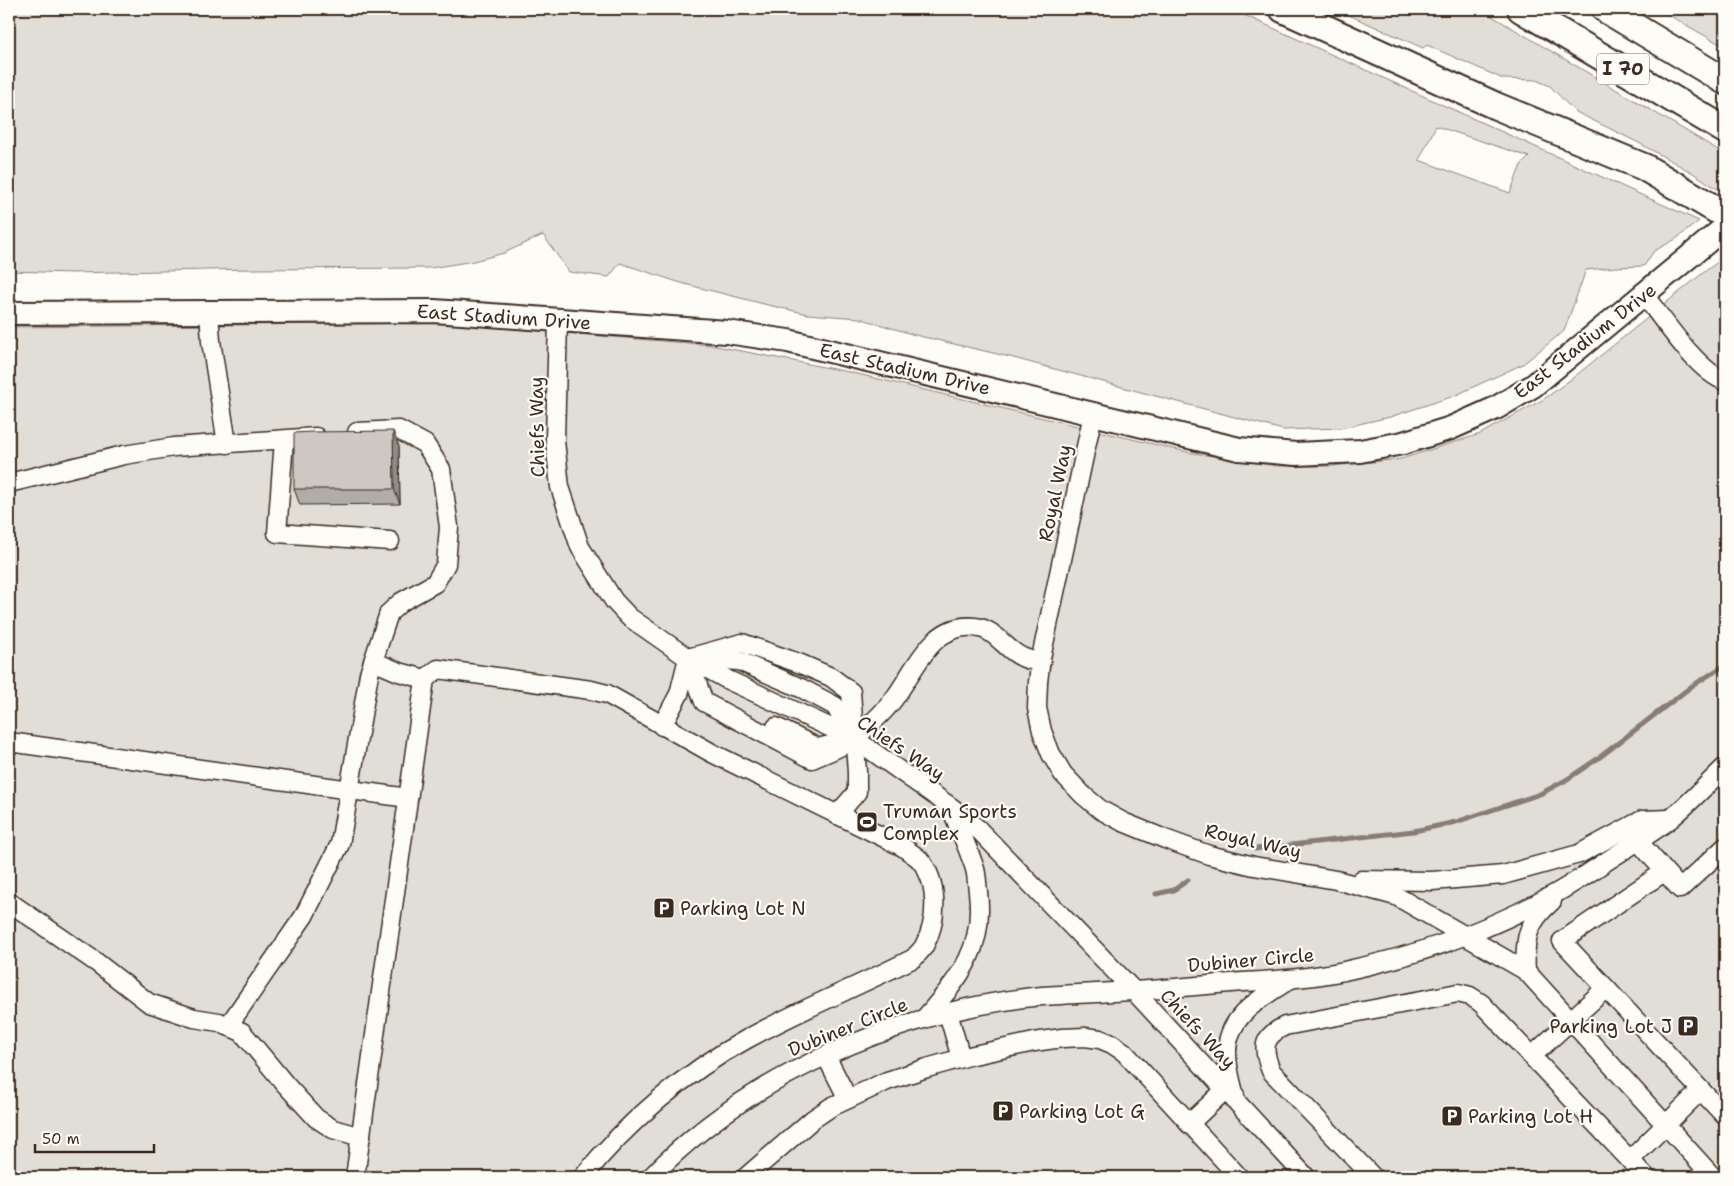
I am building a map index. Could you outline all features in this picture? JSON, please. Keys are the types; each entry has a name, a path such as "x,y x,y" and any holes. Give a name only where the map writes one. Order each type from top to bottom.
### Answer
{"highway":[{"path":"1283,9 1496,106 1644,167 1725,215"},
{"name":"I 70","path":"1522,9 1725,130"},
{"name":"I 70","path":"1605,9 1725,81"}],"main road":[{"name":"East Stadium Drive","path":"9,313 434,311 727,332 788,341 1239,449 1296,454 1360,451 1403,443 1451,428 1496,408 1533,386 1725,227"}],"street":[{"path":"1644,295 1702,367 1716,378 1725,382"},
{"path":"209,312 211,341 227,444"},
{"name":"Chiefs Way","path":"558,320 555,441 560,486 580,547 614,601 629,617 688,658 728,680 855,739 951,807 978,829 1134,991 1306,1177"},
{"name":"Royal Way","path":"1093,414 1038,682 1037,708 1042,731 1051,754 1063,774 1101,810 1123,822 1209,855 1254,866 1336,880 1396,896 1526,971 1713,1177"},
{"path":"9,483 124,455 174,447 399,430 425,444 441,469 449,527 446,564 435,583 401,602 389,613 369,674 340,844 304,916 228,1026"},
{"path":"284,440 277,533 390,540"},
{"path":"688,658 713,695 818,748 855,739 896,697 928,648 938,638 955,628 975,627 985,629 1022,657 1041,662"},
{"path":"688,658 742,643 831,677 852,692 857,792 837,815"},
{"path":"662,726 679,694 688,658"},
{"path":"688,658 739,662 801,688 835,706 855,739"},
{"path":"373,661 398,672 425,679"},
{"path":"355,1177 425,679 438,669 591,690 607,694 712,753 903,847 920,860 930,879 935,900 934,917 924,946 914,958 805,1008 745,1040 689,1076 637,1120 582,1177"},
{"path":"9,742 408,798"},
{"name":"Dubiner Circle","path":"651,1177 686,1143 729,1112 785,1076 859,1042 924,1019 1040,997 1292,979 1340,972 1409,956 1466,935 1550,896 1638,841 1670,819 1725,767"},
{"path":"924,1019 954,984 968,962 978,929 979,904 976,871 951,807"},
{"path":"1336,880 1432,881 1503,875 1579,854 1642,820 1670,819"},
{"path":"1638,841 1680,889 1725,847"},
{"path":"1664,872 1562,941 1725,1116"},
{"path":"1526,971 1526,939 1529,928 1538,912 1569,885"},
{"path":"9,902 96,962 149,1003 194,1018 219,1022 242,1032 316,1118 333,1129 361,1137"},
{"path":"1189,1124 1231,1096 1226,1054 1232,1030 1244,1010 1292,979"},
{"path":"1532,1056 1606,988"},
{"path":"1373,1177 1271,1071 1265,1056 1266,1043 1273,1032 1285,1026 1458,993 1470,996 1482,1003 1646,1177"},
{"path":"948,1013 961,1058"},
{"path":"746,1177 813,1118 887,1081 961,1058 1043,1041 1085,1037 1100,1039 1112,1044 1128,1056 1238,1177"},
{"path":"826,1056 848,1099"},
{"path":"1630,1160 1701,1090"}],"shaded area":[{"path":"9,9 1231,9 1699,221 1676,239 1654,251 1644,266 1586,270 1564,331 1523,364 1454,396 1390,417 1341,428 1283,430 1006,356 915,335 859,318 808,314 768,305 681,283 620,263 609,277 569,272 543,235 504,253 474,261 430,268 72,273 9,271","holes":["1436,126 1529,157 1521,165 1510,193 1419,160"]},
{"path":"1335,9 1480,9 1725,154 1725,194 1693,173 1637,142 1574,111 1550,86 1536,80 1503,79 1427,45 1423,48"},
{"path":"1658,9 1725,9 1725,47"},
{"name":"Truman Sports Complex","path":"1725,257 1725,1177 9,1177 9,327 442,323 711,345 849,372 1187,452 1277,466 1332,466 1401,459 1480,434 1544,399"}],"building":[{"path":"393,431 394,489 294,489 294,433"}],"waterway":[{"path":"1255,849 1414,831 1456,822 1540,794 1566,780 1600,757 1692,686 1725,665"},
{"path":"1156,894 1174,890 1188,880"}],"place":[{"name":"Truman Sports Complex","path":"867,822"},
{"name":"Parking Lot N","path":"664,908"},
{"name":"Parking Lot J","path":"1688,1026"},
{"name":"Parking Lot G","path":"1003,1111"},
{"name":"Parking Lot H","path":"1452,1116"}]}
